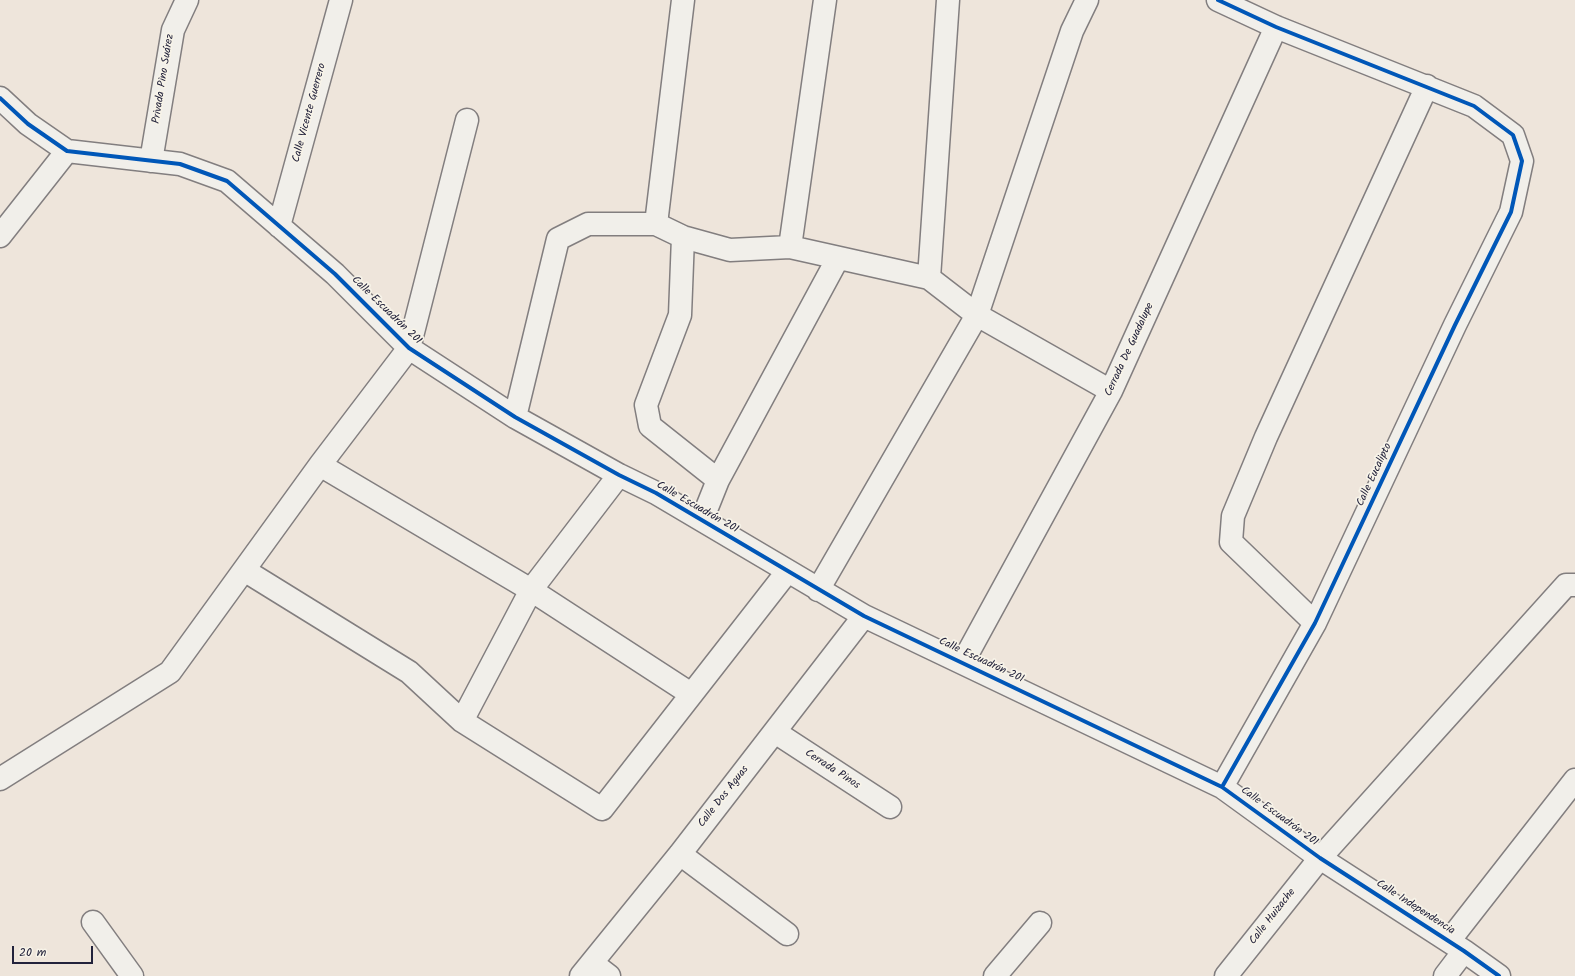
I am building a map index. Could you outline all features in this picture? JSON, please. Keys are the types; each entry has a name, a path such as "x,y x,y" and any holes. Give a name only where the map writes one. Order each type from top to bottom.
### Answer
{"street":[{"name":"Privada Pino Suárez","path":"151,161 172,30 187,0"},
{"name":"Calle Vicente Guerrero","path":"279,226 341,0"},
{"path":"656,224 683,0"},
{"path":"790,247 825,0"},
{"path":"929,278 948,0"},
{"path":"818,590 977,315 1072,31 1087,0"},
{"path":"1218,0 1276,27 1427,86 1266,437 1232,516 1231,542 1315,623"},
{"name":"Cerrada De Guadalupe","path":"963,662 1111,391 1276,27"},
{"name":"Calle Eucalipto","path":"1222,787 1315,623 1455,325 1511,212 1522,162 1513,135 1474,106 1427,86"},
{"path":"0,98 28,124 67,151 0,236"},
{"path":"0,779 170,672 320,465 409,348 467,120"},
{"name":"Calle Escuadrón 201","path":"67,151 180,164 227,181 335,274 409,348 515,417 619,475 656,493 787,572 864,616 1222,787 1320,858"},
{"path":"515,417 558,239 588,224 656,224 683,237 730,250 790,247 929,278 977,315 1111,391"},
{"path":"683,237 680,315 646,405 650,426 718,480"},
{"path":"702,520 718,480 838,258"},
{"path":"320,465 531,590 691,694"},
{"path":"462,721 531,590 619,475"},
{"path":"244,570 409,672 462,721 602,810 787,572"},
{"name":"Calle Huizache","path":"1226,976 1320,858 1566,584 1575,585"},
{"name":"Calle Dos Aguas","path":"587,970 680,854 864,616"},
{"name":"Cerrada Pinos","path":"775,732 890,807"},
{"path":"1446,976 1457,946 1575,780"},
{"path":"680,854 787,934"},
{"name":"Calle Independencia","path":"1320,858 1457,946 1499,976"},
{"path":"93,922 132,976"},
{"path":"995,976 1040,923"},
{"path":"587,970 610,976"}],"cycle path":[{"path":"1218,0 1276,27 1474,106 1513,135 1522,161 1511,212 1455,325 1315,623 1222,787"},
{"path":"0,98 28,124 67,151 180,164 227,181 335,274 409,348 515,417 619,475 656,493 864,616 1222,787 1320,858 1464,951 1499,976"}]}
